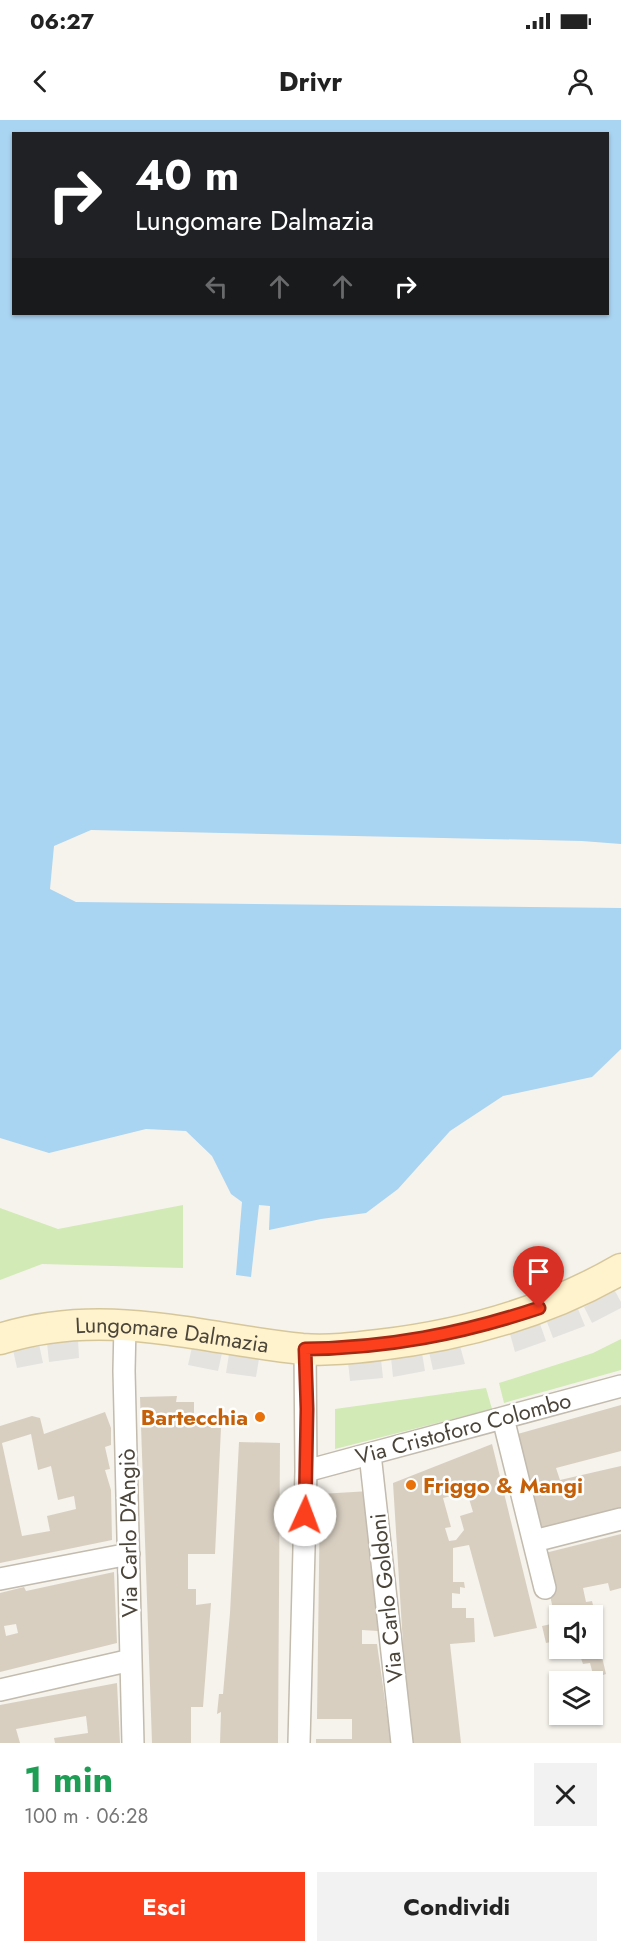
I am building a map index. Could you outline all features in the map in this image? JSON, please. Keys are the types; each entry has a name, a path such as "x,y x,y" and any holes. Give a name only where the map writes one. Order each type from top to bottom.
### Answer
{"street":[{"name":"Lungomare Dalmazia","path":"0,1339 41,1329 80,1324 125,1324 305,1349 353,1348 460,1332 539,1308 579,1292 621,1269"},
{"name":"Via Carlo D'Angiò","path":"125,1324 133,1743"},
{"path":"298,1743 306,1471 305,1349"},
{"name":"Via Cristoforo Colombo","path":"306,1471 621,1386"},
{"path":"503,1418 545,1588"},
{"name":"Via Carlo Goldoni","path":"370,1454 402,1743"},
{"path":"534,1541 621,1519"},
{"path":"0,1579 129,1554"},
{"path":"0,1690 131,1660"}],"green space":[{"path":"183,1205 183,1268 42,1264 0,1280 0,1208 58,1229"},
{"path":"621,1339 621,1370 504,1403 499,1383 593,1353"},
{"path":"486,1388 492,1409 335,1449 335,1409"}],"shaded area":[{"path":"615,1291 621,1302 621,1308 592,1323 584,1307"},
{"path":"578,1309 585,1326 553,1338 547,1322"},
{"path":"540,1324 546,1341 515,1352 510,1334"},
{"path":"78,1339 79,1358 49,1362 47,1343"},
{"path":"39,1344 43,1363 17,1368 13,1350"},
{"path":"460,1346 465,1364 433,1370 429,1352"},
{"path":"192,1347 222,1353 218,1371 188,1365"},
{"path":"422,1353 425,1371 393,1377 391,1358"},
{"path":"229,1354 259,1359 256,1377 226,1373"},
{"path":"381,1359 383,1378 350,1381 348,1362"}],"water":[{"path":"0,120 621,120 621,844 582,841 91,830 54,846 50,889 76,902 621,908 621,1049 592,1077 503,1096 450,1131 398,1189 366,1213 321,1219 269,1230 270,1206 259,1205 251,1277 236,1275 242,1202 231,1194 212,1156 186,1131 146,1129 49,1153 0,1138"}],"building":[{"path":"177,1396 176,1402 194,1402 194,1417 211,1416 211,1428 221,1428 215,1554 188,1554 188,1589 196,1589 196,1605 211,1603 203,1707 191,1707 191,1743 152,1743 140,1397"},
{"path":"621,1405 621,1451 556,1468 560,1480 621,1466 621,1510 535,1531 514,1435"},
{"path":"105,1412 111,1428 111,1445 105,1447 110,1469 105,1470 111,1490 112,1540 0,1563 0,1426 32,1416 40,1418 44,1434","holes":["31,1434 38,1470 51,1466 58,1500 74,1496 76,1509 47,1516 50,1531 22,1536 2,1443"]},
{"path":"239,1442 280,1443 278,1743 220,1743 221,1712 217,1714 219,1694 223,1694 230,1613"},
{"path":"492,1444 537,1628 494,1637 469,1545 453,1548 453,1582 464,1582 465,1588 460,1587 460,1594 452,1593 452,1608 466,1608 466,1618 474,1618 475,1642 450,1644 461,1743 411,1743 393,1483","holes":["467,1492 473,1512 460,1516 464,1530 456,1540 449,1541 445,1528 451,1527 443,1498"]},
{"path":"370,1491 378,1631 362,1630 362,1644 377,1644 391,1743 316,1743 316,1739 352,1739 352,1719 317,1719 320,1494"},
{"path":"621,1534 621,1588 610,1591 608,1583 583,1588 586,1602 592,1601 593,1605 552,1605 541,1554"},
{"path":"114,1572 117,1643 0,1672 0,1593 24,1587 26,1591","holes":["16,1624 18,1633 6,1636 4,1626"]},
{"path":"549,1624 549,1642 546,1643 542,1626"},
{"path":"581,1659 602,1659 606,1674 603,1675 603,1671 592,1671 590,1663 583,1664"},
{"path":"117,1683 120,1743 55,1743 54,1738 88,1733 86,1716 16,1729 20,1743 0,1743 0,1705"}],"place":[{"name":"Bartecchia","path":"260,1417"},
{"name":"Friggo & Mangi","path":"411,1485"}],"route":[{"path":"305,1515 307,1409 305,1349 343,1349 425,1339 501,1321 539,1308"}]}
